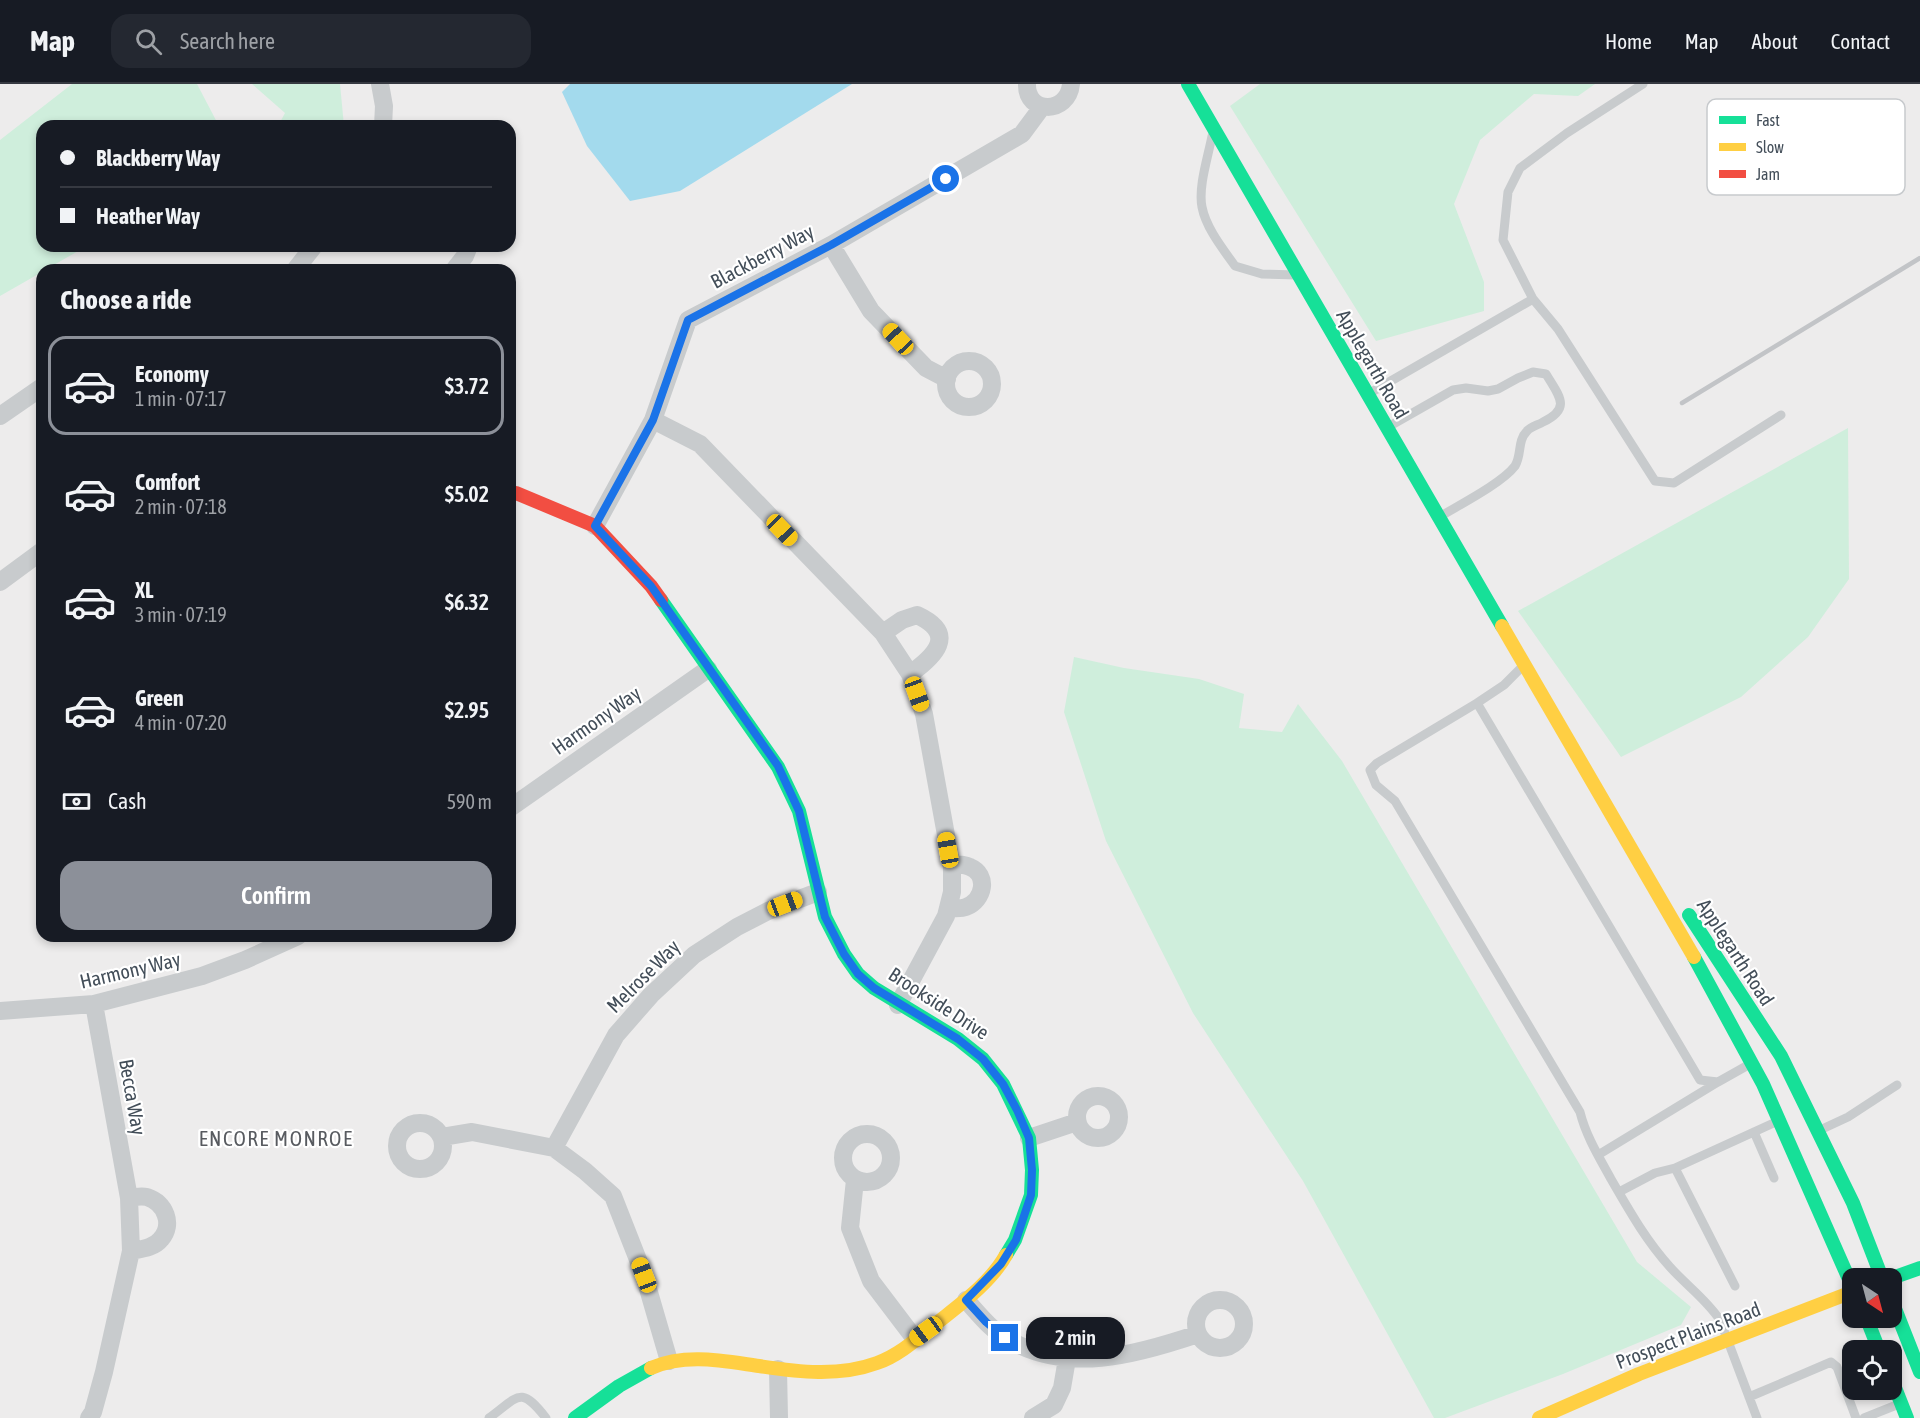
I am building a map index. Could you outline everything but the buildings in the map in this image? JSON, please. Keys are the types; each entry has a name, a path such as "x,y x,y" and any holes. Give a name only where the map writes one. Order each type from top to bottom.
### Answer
{"main road":[{"name":"Applegarth Road","path":"1188,84 1710,984 1779,1120 1844,1268"},
{"name":"Brookside Drive","path":"516,494 595,526 651,586 778,766 799,811 825,917 844,954 866,981 898,1005 958,1039 983,1059 1003,1084 1029,1138 1032,1170 1031,1195 1024,1218 1016,1240 1001,1264 966,1300 885,1361 860,1370 836,1373 778,1369 713,1359 692,1358 669,1361 642,1371 575,1418"},
{"name":"Applegarth Road","path":"1524,664 1665,880"},
{"name":"Applegarth Road","path":"1678,899 1781,1056 1853,1203 1878,1268"},
{"path":"1902,1274 1920,1268"},
{"name":"Prospect Plains Road","path":"1539,1418 1639,1374 1842,1296"},
{"path":"1902,1326 1920,1372"},
{"path":"1900,1400 1907,1418"}],"street":[{"path":"380,84 384,105 383,120"},
{"path":"1027,84 1029,96 1042,107"},
{"name":"Blackberry Way","path":"595,526 653,420 688,320 831,245 1022,134 1042,107 1051,107 1066,99 1071,84"},
{"path":"831,245 871,311 926,368 947,379"},
{"path":"300,264 309,252"},
{"path":"0,416 36,391"},
{"path":"653,420 700,444 883,633 910,674 924,714 951,864 952,892 946,916 898,1005"},
{"path":"0,582 36,555"},
{"path":"883,633 902,620 917,615 927,620 936,630 939,638 938,651 910,674"},
{"name":"Harmony Way","path":"516,804 708,669"},
{"path":"948,908 964,908 974,902 981,894 983,884 979,874 972,868 951,864"},
{"name":"Melrose Way","path":"554,1148 616,1035 651,995 694,955 737,927 768,911 818,892"},
{"name":"Harmony Way","path":"0,1011 94,1004 202,976 285,942"},
{"name":"Becca Way","path":"89,1418 93,1412 104,1372 130,1251 129,1198 94,1004"},
{"path":"1029,1138 1077,1122"},
{"path":"442,1137 472,1132 554,1148 613,1196 644,1275 669,1361"},
{"path":"855,1180 850,1228 871,1281 915,1339"},
{"path":"129,1198 146,1197 160,1205 166,1213 167,1228 161,1239 152,1246 130,1251"},
{"path":"966,1300 1005,1338 1031,1350 1067,1359 1111,1358 1156,1348 1198,1334"},
{"path":"1033,1418 1053,1405 1062,1388 1067,1359"},
{"path":"778,1369 779,1418"}],"lane":[{"path":"1643,84 1567,133 1520,168 1508,192 1503,240 1533,299 1558,329 1655,481 1674,483 1780,415"},
{"path":"1213,128 1203,185 1202,207 1212,232 1235,266 1262,274 1299,275"},
{"path":"1368,395 1533,299"},
{"path":"1387,427 1453,390 1498,389 1533,372 1546,374 1561,399 1560,410 1555,417 1527,430 1520,444 1520,455 1516,465 1506,475 1439,517"},
{"path":"1524,664 1504,686 1478,704 1377,763 1370,770 1372,777 1376,785 1395,801 1580,1112 1585,1131 1647,1240 1680,1278 1712,1308 1728,1340 1757,1418"},
{"path":"1478,704 1700,1080 1718,1082"},
{"path":"1598,1155 1752,1063"},
{"path":"1818,1131 1848,1117 1897,1085"},
{"path":"1619,1192 1654,1173 1675,1168 1779,1120"},
{"path":"1754,1132 1774,1178"},
{"path":"1675,1168 1735,1286"},
{"path":"1749,1396 1831,1362 1837,1367 1856,1418"},
{"path":"489,1418 517,1397 525,1397 532,1400 546,1418"},
{"path":"1864,1418 1901,1403"}],"green space":[{"path":"72,84 197,84 216,120 36,120 36,252 76,252 56,264 36,264 36,275 0,296 0,140"},
{"path":"252,84 340,84 343,120 281,120 285,113"},
{"path":"1260,84 1595,84 1578,96 1534,94 1480,140 1454,204 1484,282 1484,311 1376,341 1230,106"},
{"path":"1848,428 1849,579 1808,637 1741,697 1621,757 1518,611"},
{"path":"1074,657 1124,668 1199,679 1244,694 1239,728 1282,732 1298,704 1342,761 1637,1262 1691,1307 1681,1325 1563,1374 1445,1418 1434,1418 1303,1181 1193,1013 1106,841 1064,712"}],"water":[{"path":"570,84 852,84 680,191 630,201 587,146 562,92"}],"railway":[{"path":"1682,403 1920,258"}],"traffic: fast":[{"path":"1188,84 1502,626"},
{"path":"661,600 778,767 799,811 825,917 844,954 858,974 874,988 958,1039 983,1059 1003,1084 1029,1138 1032,1170 1031,1195 1015,1240 1006,1255"},
{"path":"1689,915 1781,1056 1853,1203 1878,1268"},
{"path":"1694,957 1763,1084 1844,1268"},
{"path":"1902,1274 1920,1268"},
{"path":"1902,1326 1920,1372"},
{"path":"1870,1328 1875,1340"},
{"path":"575,1418 619,1386 651,1368"},
{"path":"1900,1400 1907,1418"}],"traffic: slow":[{"path":"1502,626 1694,957"},
{"path":"651,1368 664,1363 691,1359 818,1372 848,1370 877,1363 909,1345 966,1300 984,1283 1006,1255"},
{"path":"1539,1418 1639,1374 1842,1296"}],"traffic: jam":[{"path":"516,493 595,526 651,586 661,600"}],"district":[{"name":"ENCORE MONROE","path":"276,1138"}],"route":[{"path":"946,179 831,245 688,320 653,420 595,526 651,586 778,766 799,811 825,917 844,954 858,974 898,1005 958,1039 983,1059 1003,1084 1017,1110 1029,1138 1032,1170 1031,1195 1016,1240 1001,1264 966,1300 1005,1338"}]}
